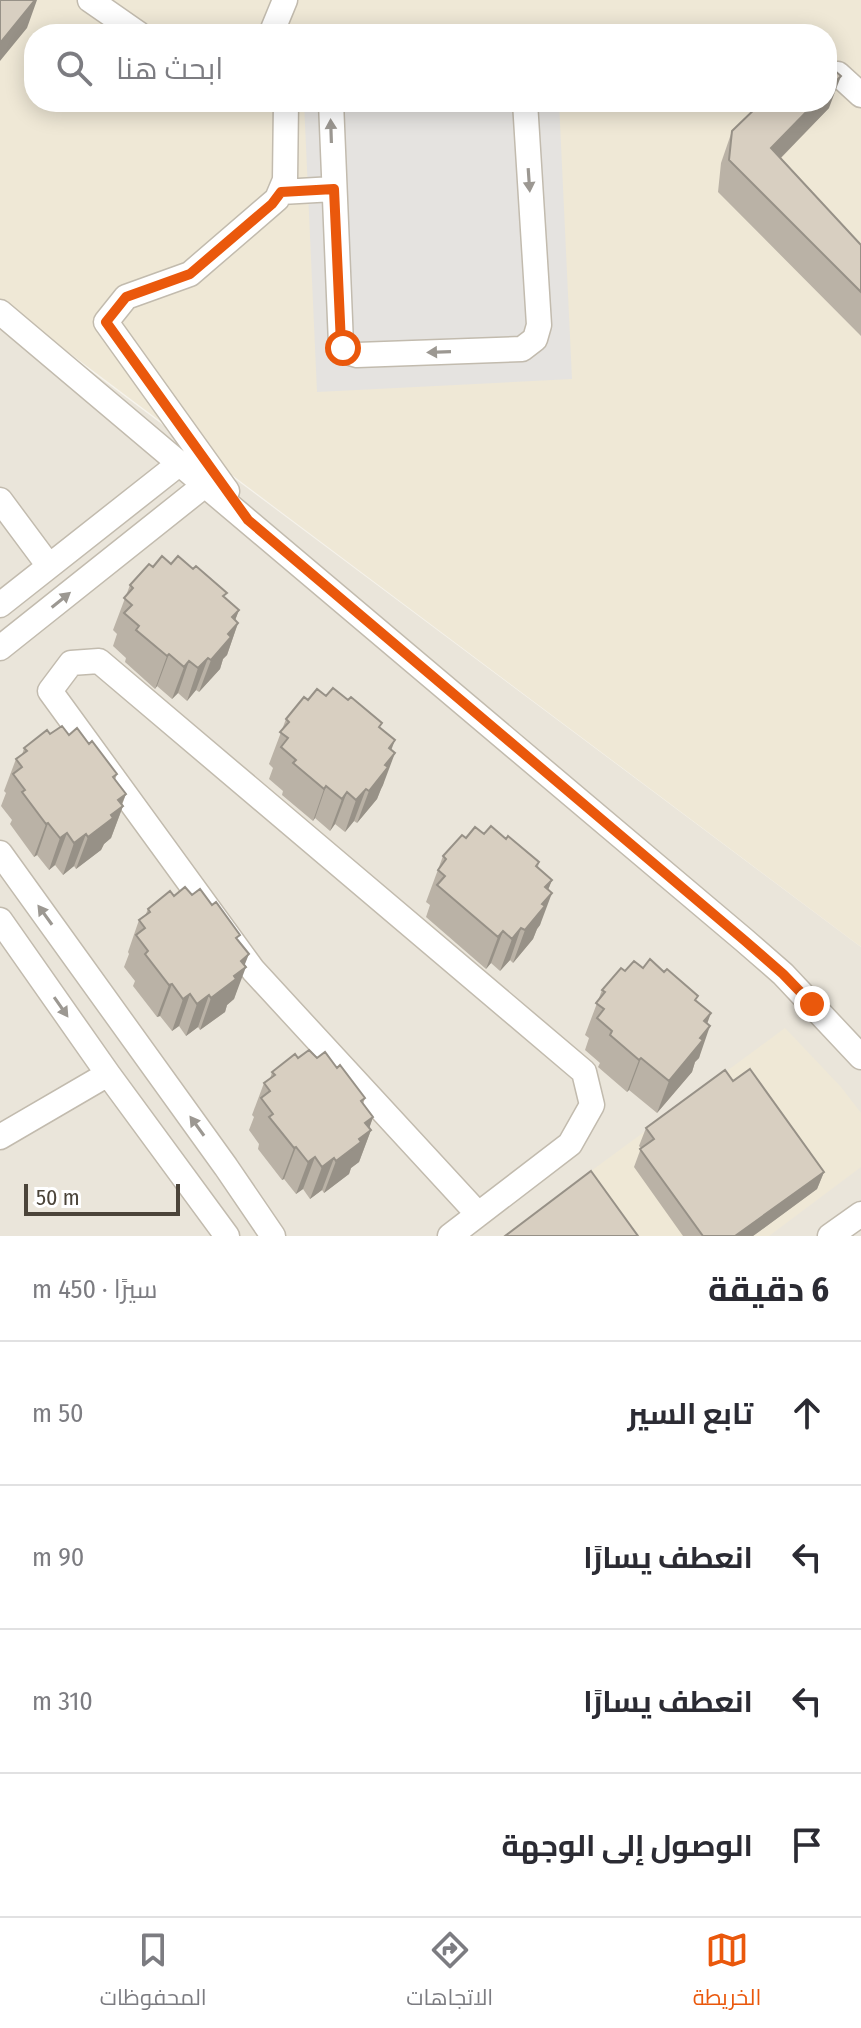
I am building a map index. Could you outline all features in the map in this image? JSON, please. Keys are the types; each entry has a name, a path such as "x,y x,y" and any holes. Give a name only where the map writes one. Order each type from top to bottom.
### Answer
{"street":[{"path":"90,0 125,24"},
{"path":"275,24 285,0"},
{"path":"838,74 861,95"},
{"path":"248,520 106,322 126,297 190,274 272,204 285,180 286,112"},
{"path":"331,112 341,344 347,352 357,355 522,349 535,339 539,325 526,112"},
{"path":"281,192 334,189"},
{"path":"0,312 773,965 861,1057"},
{"path":"0,605 180,463"},
{"path":"0,648 206,484"},
{"path":"0,500 49,566"},
{"path":"113,516 135,541"},
{"path":"450,1236 570,1144 592,1105 584,1072 99,661 71,663 50,691 253,970 478,1214"},
{"path":"0,853 273,1236"},
{"path":"1,922 224,1235"},
{"path":"0,1137 108,1074"},
{"path":"192,1189 226,1167"},
{"path":"830,1236 861,1214"}],"shaded area":[{"path":"0,0 861,0 861,947 0,301"},
{"path":"304,112 559,112 572,379 317,392"},
{"path":"0,303 861,947 861,1236 0,1236"},
{"path":"785,1028 841,1087 861,1113 861,1167 769,1236 503,1236"}],"building":[{"path":"0,0 35,0 0,43"},
{"path":"752,112 806,112 771,148 861,245 861,292 729,160 732,131"},
{"path":"162,556 171,564 178,556 193,569 196,566 227,593 223,596 239,610 232,617 238,623 228,634 231,637 211,660 208,658 198,668 189,661 184,667 169,654 167,656 136,630 139,626 124,613 132,605 124,598 133,588 130,585 149,564 153,567"},
{"path":"333,688 348,700 351,697 382,723 379,727 395,740 389,748 395,753 385,765 388,767 369,791 366,789 356,800 347,792 342,799 326,786 324,789 293,763 296,760 281,747 288,738 280,732 289,722 286,719 304,697 308,700 317,689 326,696"},
{"path":"62,726 69,735 77,728 89,744 92,741 117,774 113,777 126,794 118,800 123,806 111,815 113,818 88,837 86,834 74,843 67,833 60,838 46,824 22,792 25,790 13,774 22,767 16,759 27,751 24,748 47,730 50,734"},
{"path":"491,826 539,862 536,866 552,880 545,887 552,893 542,904 545,906 525,930 521,928 512,939 503,931 498,937 437,885 445,876 438,870 446,859 443,856 462,835 466,838 475,827 484,834"},
{"path":"185,887 192,895 200,889 212,905 216,902 240,935 236,938 249,954 241,961 246,967 234,976 236,979 211,998 209,995 197,1004 190,994 183,999 172,984 169,985 145,954 148,951 136,935 145,928 139,920 150,912 148,909 170,891 174,896"},
{"path":"650,959 664,972 667,969 698,996 695,1000 711,1013 704,1021 710,1026 700,1038 703,1040 669,1081 610,1035 612,1031 597,1018 604,1009 596,1003 605,992 602,990 621,968 625,971 634,961 643,968"},
{"path":"309,1050 317,1058 325,1052 337,1068 340,1065 365,1098 361,1101 373,1117 365,1123 371,1130 359,1139 361,1142 336,1161 334,1158 322,1167 315,1157 308,1162 294,1148 269,1117 273,1114 261,1098 270,1091 264,1083 275,1075 272,1072 295,1054 298,1058"},
{"path":"750,1069 824,1172 735,1236 703,1236 640,1149 654,1139 646,1128 725,1070 733,1081"},
{"path":"591,1171 638,1236 505,1236"}],"route":[{"path":"343,348 334,189 281,192 272,204 190,274 126,297 106,322 248,520 744,940 812,1004"}]}
